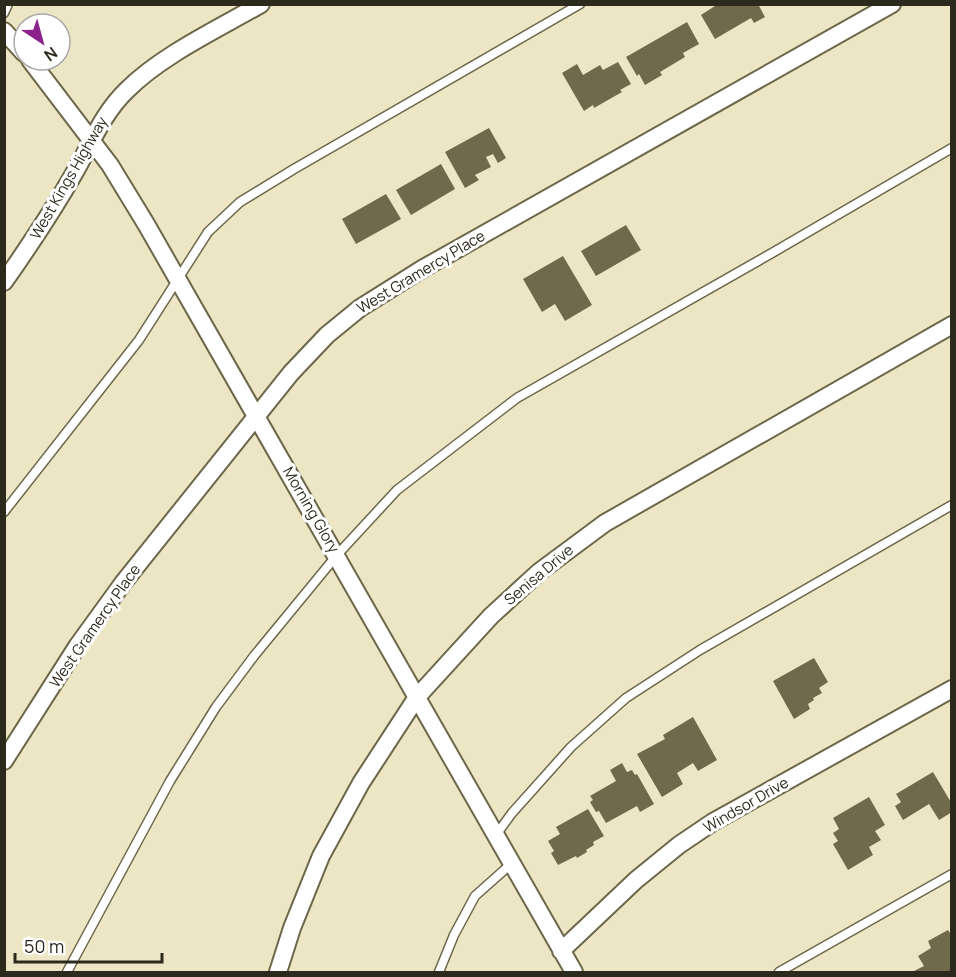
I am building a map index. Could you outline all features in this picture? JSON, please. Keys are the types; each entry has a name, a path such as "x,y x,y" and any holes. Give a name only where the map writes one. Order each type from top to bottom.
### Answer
{"street":[{"name":"West Kings Highway","path":"4,282 61,196 103,118 125,91 146,72 261,4"},
{"name":"West Gramercy Place","path":"4,761 78,645 123,583 256,415 327,335 360,308 422,269 892,4"},
{"name":"Morning Glory","path":"39,72 92,140 140,214 574,972"},
{"name":"Senisa Drive","path":"278,972 291,928 321,856 361,783 417,697 491,616 539,572 605,523 951,325"},
{"name":"Windsor Drive","path":"561,951 636,880 679,845 713,822 951,689"}],"lane":[{"path":"4,13 8,4"},
{"path":"4,512 139,340 208,232 240,202 580,4"},
{"path":"67,972 170,781 216,707 254,656 337,555 397,490 517,398 951,148"},
{"path":"496,835 512,813 571,747 626,698 700,650 951,506"},
{"path":"439,972 454,935 475,896 512,863"},
{"path":"779,972 951,874"}],"building":[{"path":"718,4 758,4 765,17 754,23 751,18 715,39 701,15"},
{"path":"687,22 699,44 683,53 685,57 660,72 662,75 645,85 626,57"},
{"path":"618,62 631,84 620,90 622,92 584,111 562,73 577,64 583,75 600,65 603,70"},
{"path":"489,128 506,158 498,163 493,154 486,157 491,167 475,175 479,180 465,188 445,152"},
{"path":"441,164 455,189 411,215 396,190"},
{"path":"386,194 401,219 356,244 342,219"},
{"path":"626,225 641,250 596,276 581,251"},
{"path":"563,256 592,305 565,321 555,304 542,312 523,279"},
{"path":"814,658 828,682 819,688 822,693 808,704 810,709 794,719 773,681"},
{"path":"693,717 717,760 698,771 693,763 677,773 683,784 662,797 637,754 665,739 663,735"},
{"path":"622,763 627,772 632,770 635,775 637,774 654,804 640,812 637,806 606,823 590,802 593,800 590,796 616,781 610,770"},
{"path":"933,772 952,804 952,812 939,820 929,804 903,820 895,806 901,802 896,794"},
{"path":"869,797 885,825 875,831 881,840 869,847 873,855 848,870 833,844 838,841 833,833 839,829 833,818"},
{"path":"588,809 604,836 593,842 594,845 586,850 587,852 558,865 551,853 554,851 548,841 560,834 556,827"},
{"path":"948,930 952,936 952,972 912,972 924,966 918,956 931,948 928,941"}]}
